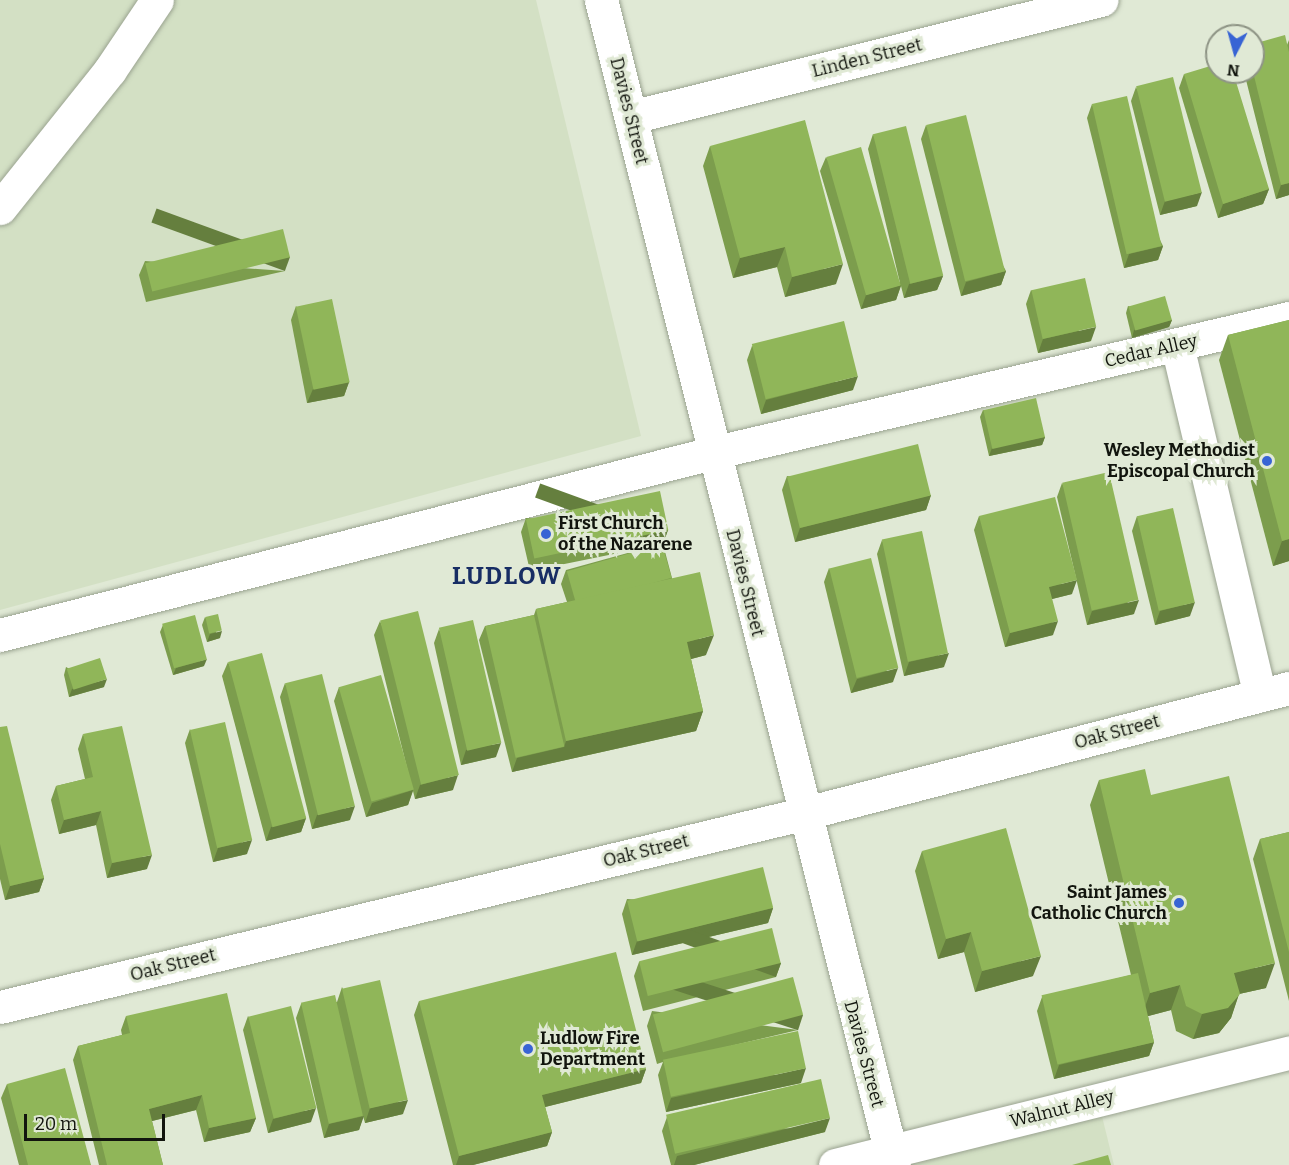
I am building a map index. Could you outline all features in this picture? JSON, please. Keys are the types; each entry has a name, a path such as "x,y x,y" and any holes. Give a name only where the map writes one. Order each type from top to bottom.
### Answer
{"street":[{"path":"0,208 110,70 157,0"},
{"name":"Davies Street","path":"601,0 802,814 892,1158"},
{"name":"Linden Street","path":"631,117 1102,0"},
{"name":"Cedar Alley","path":"0,635 712,453 1289,318"},
{"path":"1178,345 1274,691"},
{"name":"Oak Street","path":"0,1007 802,814 1274,691"},
{"name":"Walnut Alley","path":"836,1165 892,1158 1289,1053"}],"shaded area":[{"path":"0,0 536,0 641,436 0,610"},
{"path":"1098,1100 1114,1165 894,1165"}],"building":[{"path":"1285,35 1289,52 1289,183 1281,185 1256,84 1265,84 1265,41"},
{"path":"1205,68 1205,84 1237,84 1269,189 1223,204 1184,74"},
{"path":"1173,77 1202,192 1165,202 1136,86"},
{"path":"1127,96 1162,246 1127,254 1092,104"},
{"path":"966,115 1005,271 965,281 926,125"},
{"path":"805,120 843,264 792,277 785,247 740,258 710,146"},
{"path":"906,126 943,275 910,284 873,134"},
{"path":"861,147 901,285 866,295 826,157"},
{"path":"283,229 290,257 152,291 145,263"},
{"path":"1085,278 1096,327 1043,339 1031,290"},
{"path":"1165,296 1172,320 1135,331 1128,306"},
{"path":"332,299 350,382 313,390 296,307"},
{"name":"Wesley Methodist Episcopal Church","path":"1289,320 1289,539 1282,541 1228,335"},
{"path":"844,321 858,376 766,399 752,344"},
{"path":"1036,398 1045,437 992,449 983,410"},
{"path":"918,444 931,495 800,528 787,477"},
{"path":"1109,472 1138,600 1092,610 1062,483"},
{"path":"660,491 668,530 534,559 526,519"},
{"path":"1055,497 1077,580 1049,587 1058,621 1010,633 979,516"},
{"path":"1173,508 1195,603 1159,611 1137,516"},
{"path":"922,531 948,653 908,662 882,540"},
{"path":"662,544 672,578 576,605 567,571"},
{"path":"871,558 898,668 857,678 829,568"},
{"path":"700,572 714,635 687,642 703,711 566,741 536,609"},
{"path":"418,611 459,775 421,784 380,620"},
{"path":"218,614 222,631 209,633 205,617"},
{"path":"195,615 207,659 174,668 162,624"},
{"path":"534,615 564,747 516,758 485,626"},
{"path":"473,620 501,743 467,751 439,628"},
{"path":"262,653 306,818 272,827 228,662"},
{"path":"100,658 107,679 74,690 67,669"},
{"path":"322,674 355,806 318,815 285,683"},
{"path":"381,675 414,789 372,802 339,687"},
{"path":"225,722 252,840 217,848 190,730"},
{"path":"7,726 44,878 10,886 0,844 0,727"},
{"path":"122,726 152,855 112,863 101,811 64,820 56,786 93,777 83,734"},
{"name":"Saint James Catholic Church","path":"1145,769 1151,795 1229,776 1275,963 1234,973 1240,994 1228,1008 1202,1014 1186,1006 1180,985 1150,993 1099,780"},
{"path":"1006,828 1041,956 982,971 971,932 946,939 922,851"},
{"path":"1289,832 1289,952 1260,839"},
{"path":"763,867 773,908 637,942 627,901"},
{"path":"772,928 781,963 648,996 639,961"},
{"name":"Ludlow Fire Department","path":"616,952 646,1069 542,1095 552,1132 459,1156 419,1001"},
{"path":"1138,973 1154,1042 1058,1064 1042,995"},
{"path":"793,977 803,1015 663,1052 653,1015"},
{"path":"380,980 408,1100 370,1109 342,989"},
{"path":"227,993 256,1118 209,1128 202,1095 149,1109 163,1165 107,1165 78,1046 130,1033 126,1016"},
{"path":"335,995 363,1116 329,1124 301,1003"},
{"path":"291,1006 316,1108 274,1119 248,1017"},
{"path":"798,1031 806,1068 671,1097 663,1060"},
{"path":"65,1068 91,1165 28,1165 7,1084"},
{"path":"821,1079 830,1118 675,1154 666,1115"},
{"path":"1108,1155 1111,1165 1072,1165"}],"place":[{"name":"Wesley Methodist Episcopal Church","path":"1267,461"},
{"name":"First Church of the Nazarene","path":"546,534"},
{"name":"Saint James Catholic Church","path":"1179,903"},
{"name":"Ludlow Fire Department","path":"528,1049"}],"district":[{"name":"LUDLOW","path":"507,577"}]}
